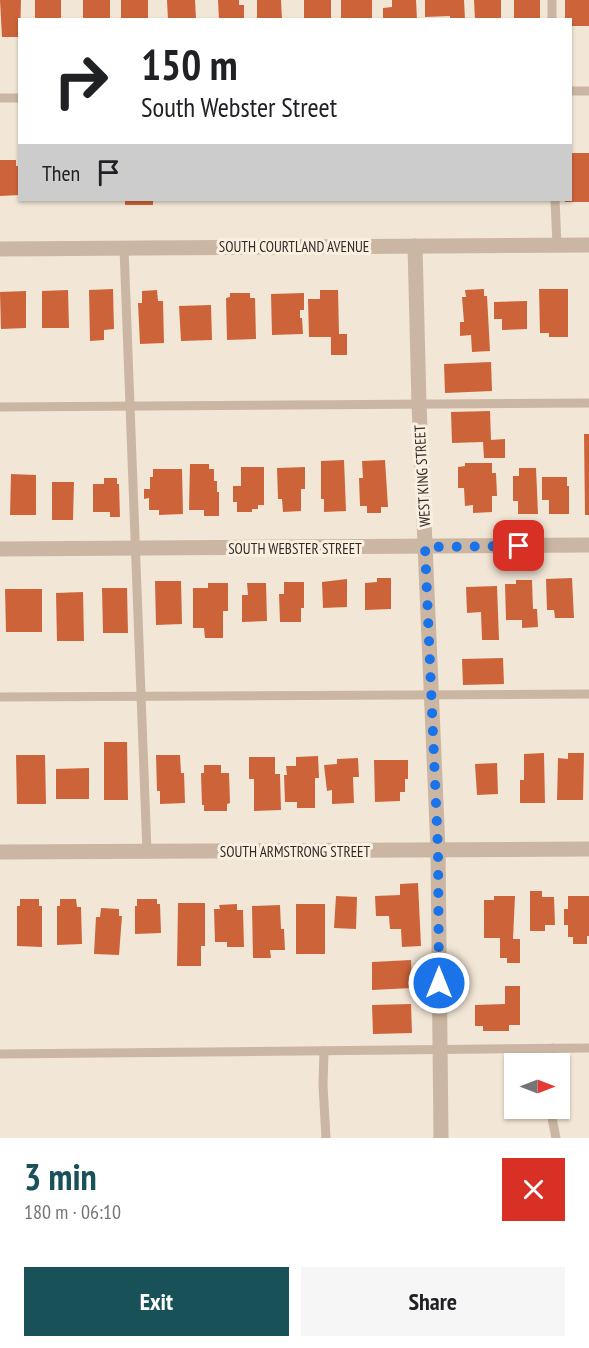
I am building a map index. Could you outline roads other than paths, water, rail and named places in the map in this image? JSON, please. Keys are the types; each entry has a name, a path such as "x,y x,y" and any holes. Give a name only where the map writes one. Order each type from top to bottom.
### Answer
{"street":[{"name":"SOUTH COURTLAND AVENUE","path":"0,249 589,245"},
{"name":"WEST KING STREET","path":"415,246 418,404 438,850 441,1138"},
{"name":"SOUTH WEBSTER STREET","path":"0,549 589,545"},
{"name":"SOUTH ARMSTRONG STREET","path":"0,852 589,849"}],"lane":[{"path":"552,0 552,18"},
{"path":"572,91 589,91"},
{"path":"0,98 18,98"},
{"path":"555,201 557,245"},
{"path":"124,248 147,852"},
{"path":"0,407 589,403"},
{"path":"0,697 589,694"},
{"path":"553,1048 553,1053"},
{"path":"0,1054 589,1048"},
{"path":"324,1050 326,1138"},
{"path":"552,1119 556,1138"}]}
